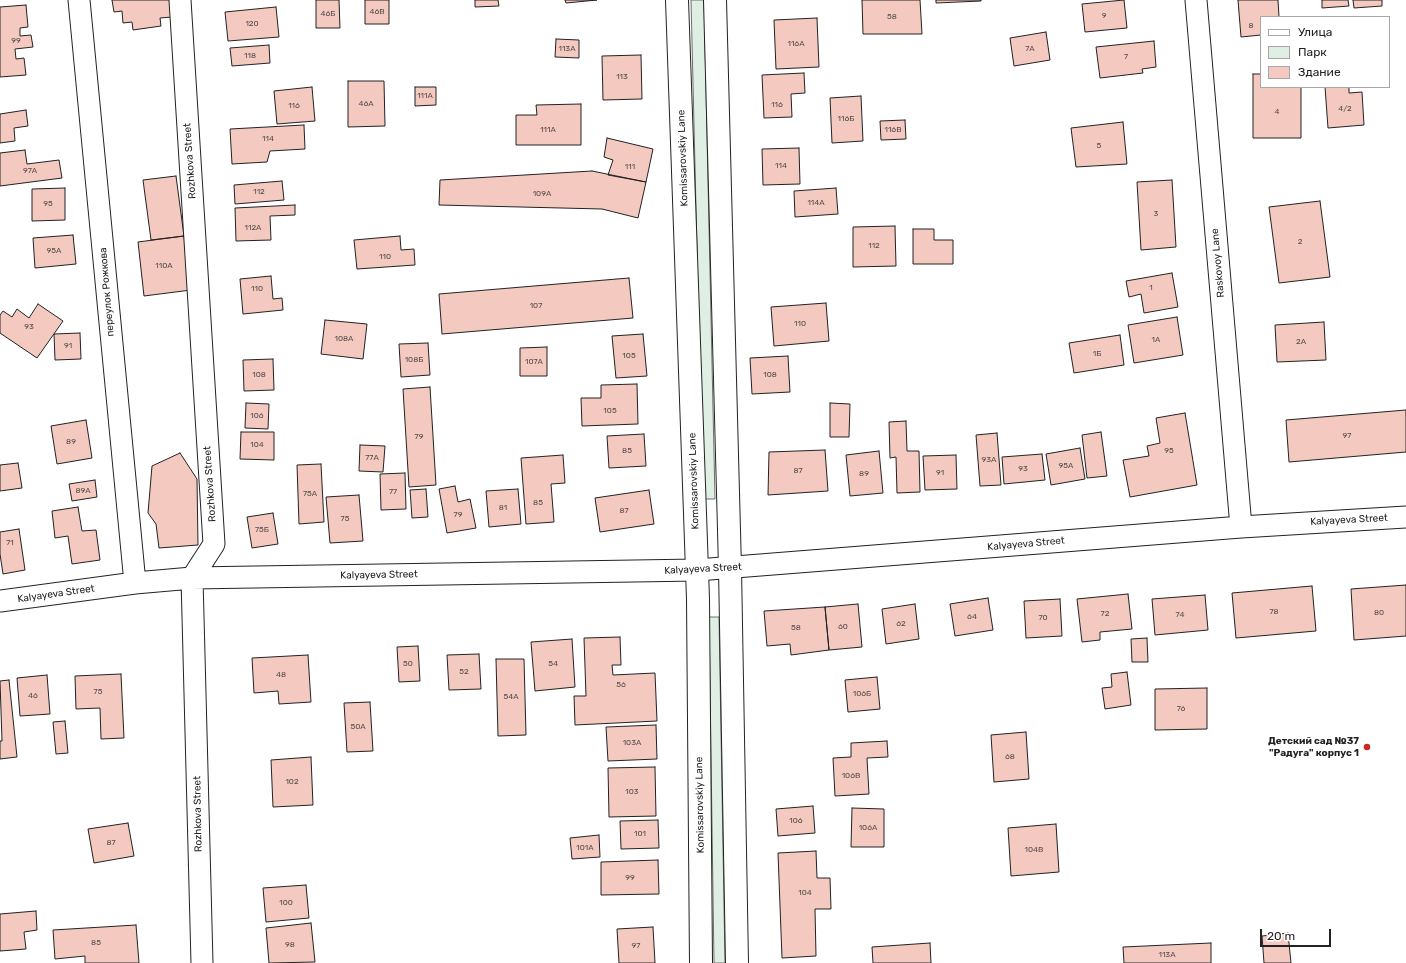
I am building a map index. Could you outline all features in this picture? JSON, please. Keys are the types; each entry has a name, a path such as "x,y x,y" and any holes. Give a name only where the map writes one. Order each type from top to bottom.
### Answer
{"main road":[{"name":"Komissarovskiy Lane","path":"677,0 697,570 702,963"},
{"path":"715,0 730,568 737,963"}],"street":[{"name":"переулок Рожкова","path":"79,0 135,583"},
{"name":"Rozhkova Street","path":"180,0 214,544 192,578 202,963"},
{"name":"Raskovoy Lane","path":"1196,0 1241,527"},
{"name":"Kalyayeva Street","path":"0,602 135,583 192,578 697,570 1241,527 1406,517"}],"green space":[{"path":"691,0 704,0 715,499 703,499"},
{"path":"709,617 719,617 725,963 714,963"}],"building":[{"path":"112,0 170,0 172,17 160,18 161,26 133,30 132,22 123,23 122,11 114,12"},
{"path":"316,0 339,0 340,28 316,28"},
{"path":"365,0 389,0 389,24 365,24"},
{"path":"475,0 498,0 499,6 475,7"},
{"path":"565,0 597,0 566,3"},
{"path":"862,0 920,0 922,34 863,34"},
{"path":"936,0 981,0 981,1 936,3"},
{"path":"1124,0 1127,28 1085,32 1082,4"},
{"path":"1238,0 1278,0 1279,16 1260,16 1260,35 1241,37"},
{"path":"1322,0 1348,0 1349,6 1322,8"},
{"path":"1353,0 1382,0 1382,6 1354,8"},
{"path":"26,5 28,27 20,28 20,36 31,35 33,47 15,49 16,59 24,58 26,75 0,77 0,7"},
{"path":"276,7 279,37 228,41 225,12"},
{"path":"817,18 819,67 776,69 774,20"},
{"path":"1046,32 1050,60 1014,66 1010,38"},
{"path":"556,39 579,40 579,58 555,57"},
{"path":"1154,41 1156,67 1142,69 1143,73 1100,78 1096,47"},
{"path":"269,45 270,63 232,66 230,48"},
{"path":"641,55 642,99 603,100 602,56"},
{"path":"804,73 805,93 791,94 792,117 764,118 762,75"},
{"path":"1253,74 1260,74 1260,88 1301,88 1301,138 1253,138"},
{"path":"348,81 384,81 385,126 348,127"},
{"path":"312,87 315,121 277,124 274,91"},
{"path":"415,87 436,87 436,105 415,106"},
{"path":"1325,88 1349,88 1349,93 1362,92 1364,125 1328,128"},
{"path":"861,96 863,141 832,143 830,98"},
{"path":"581,104 581,145 516,145 516,115 537,115 536,105"},
{"path":"26,110 28,126 14,128 15,141 0,143 0,114"},
{"path":"905,120 906,139 881,140 880,121"},
{"path":"1123,122 1127,164 1076,167 1071,128"},
{"path":"304,125 305,149 270,151 267,162 232,164 230,129"},
{"path":"607,138 653,149 646,182 608,175 613,160 604,157"},
{"path":"799,148 800,184 763,185 762,149"},
{"path":"25,150 27,164 59,160 62,178 0,186 0,153"},
{"path":"592,171 646,182 638,218 602,209 439,205 440,180"},
{"path":"176,176 184,236 151,240 143,180"},
{"path":"1172,180 1176,247 1141,250 1137,182"},
{"path":"282,181 284,200 235,204 234,185"},
{"path":"65,188 65,220 32,221 32,189"},
{"path":"836,188 838,214 795,217 794,191"},
{"path":"1320,201 1330,277 1279,283 1269,207"},
{"path":"295,205 295,215 270,216 271,240 236,241 235,208"},
{"path":"895,226 896,266 853,267 853,227"},
{"path":"913,229 934,229 934,240 953,240 953,264 913,264"},
{"path":"73,235 76,264 35,268 33,238"},
{"path":"184,236 191,290 144,296 138,242"},
{"path":"400,236 401,250 414,249 415,265 357,269 354,240"},
{"path":"1172,273 1178,307 1144,313 1141,294 1129,297 1126,281"},
{"path":"271,276 273,299 282,298 283,310 243,314 240,279"},
{"path":"629,278 633,318 442,334 439,294"},
{"path":"826,303 829,341 774,346 771,307"},
{"path":"38,304 63,321 37,358 0,333 0,315 3,311 12,317 17,309 29,318"},
{"path":"1177,317 1183,355 1134,363 1128,325"},
{"path":"325,320 367,324 363,359 321,354"},
{"path":"1324,322 1326,360 1277,362 1275,325"},
{"path":"80,333 81,359 55,360 54,334"},
{"path":"643,334 647,376 616,378 612,336"},
{"path":"1120,335 1124,365 1074,373 1069,343"},
{"path":"428,343 430,375 401,377 399,344"},
{"path":"547,347 547,376 520,376 520,348"},
{"path":"788,356 790,392 752,394 750,358"},
{"path":"273,359 274,390 244,391 243,360"},
{"path":"637,384 638,424 582,426 581,398 601,398 601,385"},
{"path":"430,387 436,485 409,487 403,389"},
{"path":"246,403 269,404 268,429 245,428"},
{"path":"830,403 850,404 849,437 830,437"},
{"path":"1406,410 1406,452 1289,462 1286,420"},
{"path":"1185,413 1197,485 1130,497 1123,460 1149,456 1147,446 1160,443 1156,418"},
{"path":"86,420 92,458 57,464 51,426"},
{"path":"906,421 907,451 919,451 920,492 897,493 896,457 890,458 889,422"},
{"path":"241,432 274,432 274,460 240,459"},
{"path":"1101,432 1107,476 1087,478 1082,435"},
{"path":"997,433 1001,485 980,486 976,435"},
{"path":"644,434 646,466 609,468 607,436"},
{"path":"360,445 385,446 383,472 359,471"},
{"path":"1080,448 1085,479 1051,485 1046,454"},
{"path":"825,450 828,491 768,495 769,452"},
{"path":"879,451 883,493 850,496 846,455"},
{"path":"180,453 197,479 198,545 159,548 156,524 148,513 152,466"},
{"path":"1042,454 1045,480 1004,484 1002,457"},
{"path":"563,455 565,483 551,484 554,522 526,524 521,458"},
{"path":"956,455 957,489 925,490 923,456"},
{"path":"18,463 22,488 0,491 0,465"},
{"path":"321,464 324,522 299,524 297,465"},
{"path":"405,473 406,509 381,510 380,474"},
{"path":"95,480 97,497 72,501 69,484"},
{"path":"455,486 458,502 470,499 476,528 447,533 439,489"},
{"path":"426,489 428,517 412,518 410,490"},
{"path":"518,489 521,524 489,527 486,491"},
{"path":"649,490 654,524 600,532 595,498"},
{"path":"359,495 363,541 330,543 326,497"},
{"path":"78,507 82,531 96,530 100,560 72,564 68,536 55,538 52,511"},
{"path":"273,513 278,544 252,548 247,517"},
{"path":"19,529 25,570 3,574 0,554 0,532"},
{"path":"1406,585 1406,636 1354,640 1351,589"},
{"path":"1312,586 1316,631 1236,638 1232,593"},
{"path":"1128,594 1132,629 1100,632 1100,640 1082,642 1077,599"},
{"path":"1205,595 1208,630 1155,635 1152,599"},
{"path":"988,598 993,630 955,636 950,604"},
{"path":"1060,599 1062,636 1026,638 1024,601"},
{"path":"858,604 862,647 829,650 825,607"},
{"path":"915,604 919,639 886,644 882,609"},
{"path":"825,607 829,650 791,655 790,644 767,646 764,611"},
{"path":"620,637 621,665 612,665 613,675 655,673 657,721 575,725 574,696 586,696 584,638"},
{"path":"1147,638 1148,662 1132,662 1131,639"},
{"path":"572,639 575,687 535,691 531,642"},
{"path":"418,646 420,681 399,682 397,647"},
{"path":"479,654 481,689 449,690 447,655"},
{"path":"308,655 311,702 279,704 278,691 254,693 252,658"},
{"path":"496,659 524,659 526,735 498,736"},
{"path":"1127,672 1131,705 1105,709 1102,688 1112,687 1111,674"},
{"path":"121,674 124,738 101,739 100,708 76,709 75,676"},
{"path":"47,675 50,714 20,716 17,678"},
{"path":"877,677 880,709 848,712 845,680"},
{"path":"9,680 17,757 0,759 0,741 2,741 0,681"},
{"path":"1207,688 1207,729 1155,730 1155,689"},
{"path":"370,702 373,751 347,752 344,703"},
{"path":"65,721 68,753 56,754 53,722"},
{"path":"656,725 657,759 608,761 606,727"},
{"path":"1026,732 1029,779 994,782 991,735"},
{"path":"887,741 888,757 867,758 869,794 835,796 833,758 851,757 851,743"},
{"path":"311,757 313,805 273,807 271,760"},
{"path":"655,767 656,816 609,817 608,768"},
{"path":"813,806 815,833 778,836 776,809"},
{"path":"852,808 884,809 884,847 851,847"},
{"path":"658,820 659,848 621,849 620,821"},
{"path":"128,823 134,856 94,863 88,829"},
{"path":"1056,824 1059,872 1011,876 1008,828"},
{"path":"599,835 600,857 572,859 570,838"},
{"path":"816,851 817,878 830,878 831,909 815,909 816,956 782,958 778,853"},
{"path":"658,860 659,894 601,895 601,862"},
{"path":"306,885 309,918 266,922 263,888"},
{"path":"36,911 37,930 24,932 26,949 0,951 0,914"},
{"path":"311,923 315,962 269,963 266,928"},
{"path":"136,925 139,963 85,963 85,956 55,959 53,930"},
{"path":"653,927 655,963 619,963 617,929"},
{"path":"1288,933 1291,963 1264,963 1262,936"},
{"path":"930,943 931,963 873,963 872,947"},
{"path":"1211,943 1211,963 1124,963 1123,947"}],"place":[{"name":"Детский сад №37 \"Радуга\" корпус 1","path":"1367,747"}]}
